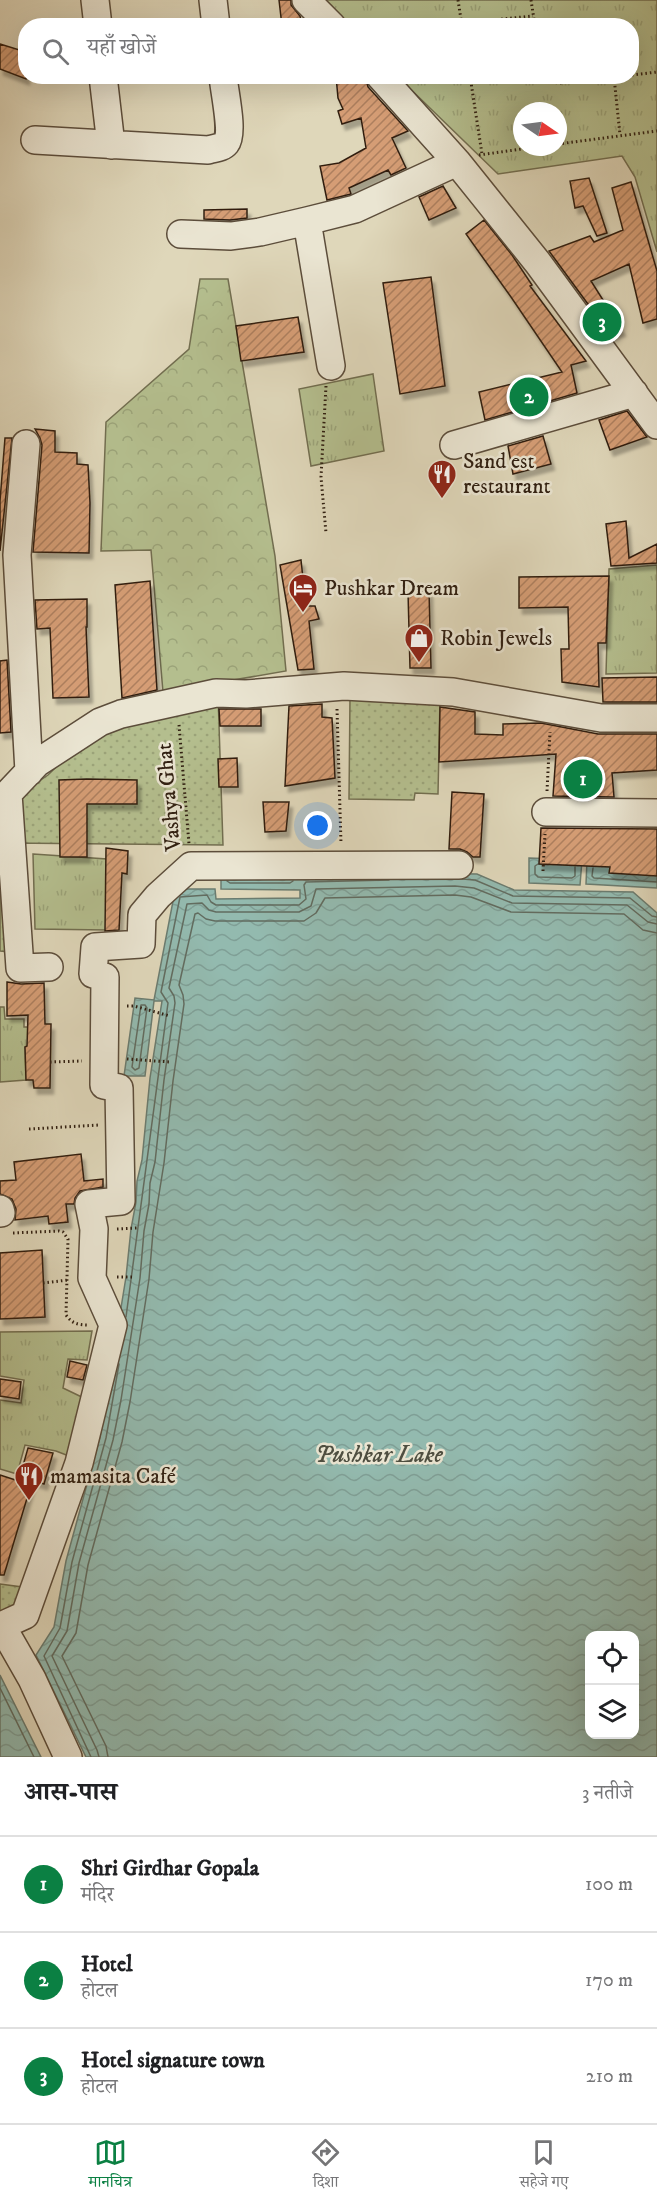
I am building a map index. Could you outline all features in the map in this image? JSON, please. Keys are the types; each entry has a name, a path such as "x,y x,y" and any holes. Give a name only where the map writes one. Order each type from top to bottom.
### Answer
{"street":[{"path":"95,0 97,18"},
{"path":"213,0 215,18"},
{"path":"306,0 324,18"},
{"path":"104,84 111,145"},
{"path":"35,140 208,150 224,146 230,130 224,84"},
{"path":"389,84 470,158 538,263 657,425"},
{"path":"182,234 231,236 261,232 355,209 470,158"},
{"path":"307,221 331,366"},
{"path":"454,445 634,393"},
{"path":"26,444 17,555 29,772"},
{"path":"49,968 20,968 4,798 37,763 100,722 122,714 216,693 246,694 337,687 453,692 601,718 657,718"},
{"path":"546,812 657,813"},
{"path":"68,1757 32,1679 4,1629 25,1615 79,1463 113,1325 93,1278 94,1229 89,1204 121,1201 119,1088 104,1084 105,977 93,974 94,947 141,944 142,915 158,896 191,866 459,865"}],"path":[{"path":"458,0 461,18"},
{"path":"515,18 533,16 531,0"},
{"path":"639,74 657,72"},
{"path":"470,84 470,158 513,151"},
{"path":"615,84 620,136"},
{"path":"567,143 657,130"},
{"path":"327,533 321,477 327,390 324,376 331,366"},
{"path":"337,687 340,864"},
{"name":"Vashya Ghat","path":"178,702 191,866"},
{"path":"104,1007 134,1006 170,1016"},
{"path":"29,1130 119,1124"},
{"path":"1,1211 5,1228 12,1233 63,1232 68,1239 66,1315 72,1322 79,1325 113,1325"}],"green space":[{"path":"320,0 657,0 657,252 635,177 622,156 498,174 405,84 639,84 639,18 339,18"},
{"path":"200,279 228,279 275,556 286,671 163,692 151,550 101,551 106,422 189,349"},
{"path":"373,374 384,451 311,466 299,389"},
{"path":"657,565 657,673 606,674 609,569"},
{"path":"218,695 223,845 6,843 8,952 0,951 0,808 48,775 114,710"},
{"path":"350,698 440,699 438,794 415,793 414,800 349,799"},
{"path":"33,854 107,859 107,930 35,929"},
{"path":"0,1007 4,1007 5,1019 24,1019 24,1027 33,1027 29,1046 25,1047 26,1080 0,1082"},
{"path":"92,1331 87,1360 68,1359 63,1388 90,1401 74,1458 56,1451 25,1445 17,1474 0,1469 0,1400 21,1403 24,1380 0,1376 0,1332"},
{"path":"0,1584 22,1587 18,1611 0,1614"}],"water":[{"path":"529,858 582,860 580,885 529,883"},
{"path":"587,860 657,862 657,888 586,884"},
{"name":"Pushkar Lake","path":"221,870 477,874 514,890 633,892 657,913 657,1757 86,1757 36,1655 54,1627 66,1561 100,1437 126,1277 137,1181 142,1160 150,1078 162,1001 154,1001 145,1076 124,1076 135,998 154,1000 177,889 215,889 216,899 300,898 300,890 221,889"},
{"path":"0,1675 41,1757 0,1757"}],"building":[{"path":"279,0 291,0 291,5 300,18 281,18"},
{"path":"0,44 18,50 18,76 0,69"},
{"path":"337,84 367,84 408,131 392,138 406,168 391,175 388,170 349,188 351,194 327,200 320,166 339,163 366,148 361,118 342,124 338,111 343,109 338,98"},
{"path":"589,178 607,233 597,236 583,206 575,208 570,181"},
{"path":"631,182 657,271 657,319 643,323 629,264 591,281 622,330 610,334 549,251 590,236 594,242 623,230 612,188"},
{"path":"443,186 456,208 429,220 419,197"},
{"path":"247,209 247,218 204,219 204,210"},
{"path":"484,220 512,255 532,285 530,286 586,361 571,365 577,393 485,420 479,392 562,372 466,234"},
{"path":"431,277 445,386 400,394 383,283"},
{"path":"298,317 304,352 241,361 236,326"},
{"path":"627,411 647,437 610,450 599,420"},
{"path":"35,429 55,431 55,452 77,453 77,464 88,465 89,553 33,552 42,445"},
{"path":"543,436 551,464 513,474 508,446"},
{"path":"5,438 12,438 0,551 0,501"},
{"path":"626,521 629,558 657,544 657,563 611,566 606,524"},
{"name":"Pushkar Dream","path":"301,560 306,606 315,606 319,619 309,621 314,669 298,670 280,565"},
{"path":"609,576 606,643 598,643 599,687 562,682 561,649 569,649 568,607 519,608 519,577"},
{"path":"150,581 157,690 122,698 115,585"},
{"path":"429,591 431,668 410,668 408,592"},
{"path":"87,599 89,697 53,698 50,628 37,629 35,600"},
{"path":"7,660 11,732 0,733 0,661"},
{"path":"657,677 657,702 603,702 602,678"},
{"path":"322,704 322,717 332,718 335,778 285,786 289,706"},
{"path":"440,707 475,712 475,734 503,735 503,724 541,723 598,734 657,734 657,770 612,773 614,797 553,796 556,754 439,762"},
{"path":"219,709 261,709 261,726 220,726"},
{"path":"237,758 238,787 219,787 218,759"},
{"path":"59,780 137,780 137,804 87,804 87,857 60,857"},
{"path":"452,792 484,794 480,857 473,857 460,849 449,849"},
{"path":"263,802 289,802 286,831 265,832"},
{"path":"541,828 657,829 657,876 609,873 610,867 539,864"},
{"path":"106,848 128,851 127,874 122,873 119,930 105,931"},
{"path":"7,982 44,983 45,1024 51,1024 50,1088 34,1088 33,1080 26,1080 25,1047 27,1046 28,1015 7,1016"},
{"path":"81,1154 84,1181 103,1179 103,1187 80,1191 74,1204 66,1204 68,1222 49,1224 48,1216 15,1220 16,1209 12,1199 0,1194 0,1181 16,1180 14,1162"},
{"path":"42,1250 45,1317 0,1319 0,1253"},
{"path":"70,1361 87,1365 83,1380 67,1377"},
{"path":"0,1379 21,1382 19,1399 0,1396"},
{"path":"28,1448 53,1453 44,1484 20,1476"},
{"path":"0,1475 31,1485 4,1575 0,1575"}],"place":[{"name":"Hotel signature town","path":"602,322"},
{"name":"Hotel","path":"529,397"},
{"name":"Sand est restaurant","path":"442,500"},
{"name":"Pushkar Dream","path":"303,614"},
{"name":"Robin Jewels","path":"419,664"},
{"name":"Shri Girdhar Gopala","path":"583,779"},
{"name":"mamasita Café","path":"29,1502"}]}
